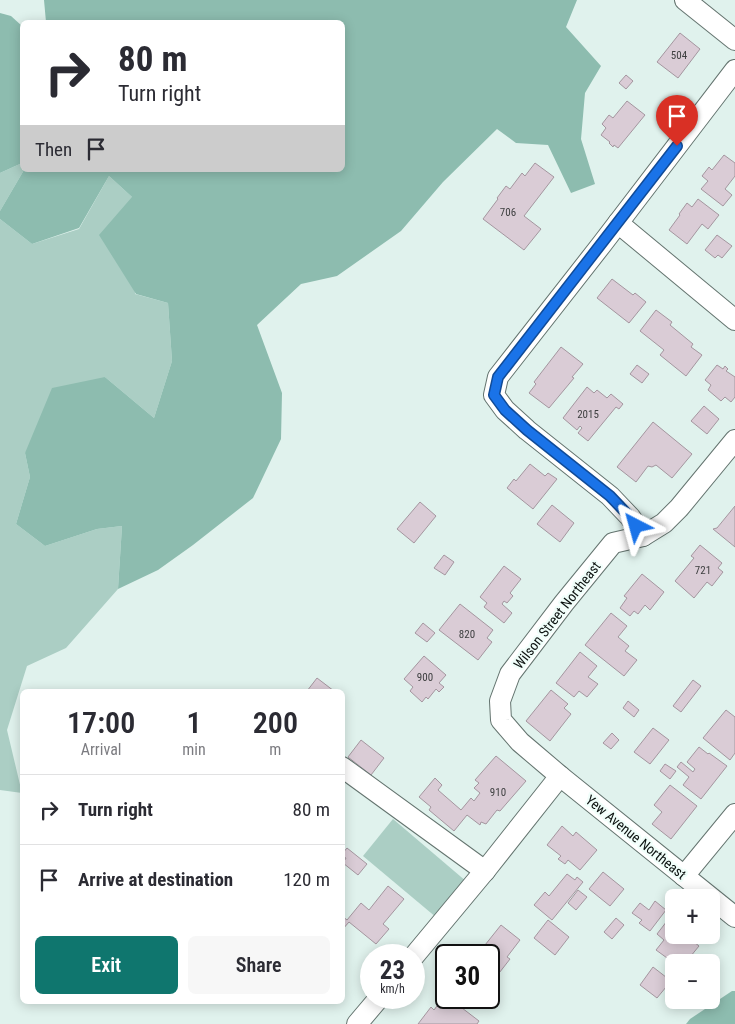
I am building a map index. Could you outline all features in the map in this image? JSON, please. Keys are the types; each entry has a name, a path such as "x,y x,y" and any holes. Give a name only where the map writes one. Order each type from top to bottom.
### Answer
{"street":[{"path":"685,0 735,40"},
{"path":"642,536 630,517 610,496 527,430 505,410 494,395 498,377 735,70"},
{"path":"618,223 735,320"},
{"name":"Wilson Street Northeast","path":"560,776 520,742 501,720 500,701 510,674 613,543 642,536 664,523 735,440"},
{"path":"345,769 484,871"},
{"path":"424,944 560,776"},
{"name":"Yew Avenue Northeast","path":"560,776 735,916"},
{"path":"684,876 735,814"},
{"path":"357,1024 370,1009"}],"green space":[{"path":"44,0 577,0 566,27 601,66 585,93 581,139 595,184 571,193 548,145 516,143 497,129 443,182 401,231 337,276 301,284 257,325 282,393 281,439 253,498 158,570 118,589 122,526 97,529 45,546 16,524 30,477 25,453 52,388 105,377 154,418 172,361 168,303 136,294 99,235 132,197 109,176 79,228 32,244 0,219 0,211 23,172 345,172 345,20 46,20"},
{"path":"0,13 11,16 20,24 20,164 0,173"},
{"path":"20,164 20,172 23,172 0,211 0,173"},
{"path":"109,176 132,197 135,294 168,303 172,361 154,418 105,377 25,453 30,477 16,524 45,546 97,529 122,526 118,589 66,648 27,666 7,730 20,785 20,793 0,790 0,219 32,244 79,229"},
{"path":"393,819 467,882 437,918 363,856"},
{"path":"735,991 735,1024 686,1024 705,1009 720,1009 720,999"}],"building":[{"path":"680,33 700,49 678,78 657,62"},
{"path":"626,75 633,81 626,89 619,83"},
{"path":"627,101 645,115 618,148 614,145 613,147 601,135 606,128 602,124 609,115 613,118"},
{"path":"724,155 735,163 735,176 725,189 732,195 723,206 701,189 708,181 702,176 709,167 712,170"},
{"path":"535,163 554,177 524,216 541,229 524,250 483,219 506,186 510,189 522,173 525,176"},
{"path":"698,199 719,215 708,229 702,224 687,244 669,230 687,203 692,207"},
{"path":"717,235 732,246 722,258 718,255 715,258 705,250"},
{"path":"612,279 646,302 629,323 597,298"},
{"path":"656,310 672,322 670,325 693,344 691,347 702,355 686,376 660,355 664,350 640,331"},
{"path":"561,347 583,364 549,408 529,393 536,384 534,382"},
{"path":"637,365 649,374 642,383 630,374"},
{"path":"717,365 723,369 725,366 728,369 726,371 735,377 735,397 731,402 725,397 721,401 708,390 711,385 705,380"},
{"path":"587,387 594,393 597,390 607,398 611,394 623,404 619,409 616,407 588,441 578,433 582,428 580,426 577,430 563,418"},
{"path":"704,406 719,419 707,434 691,421"},
{"path":"653,422 692,454 672,478 656,465 648,466 636,482 617,467"},
{"path":"530,464 545,476 548,473 557,479 533,509 507,488 514,479 516,481"},
{"path":"420,502 436,516 414,543 397,529"},
{"path":"552,505 574,523 560,542 537,524"},
{"path":"735,506 735,547 713,529 717,528"},
{"path":"700,545 722,563 718,568 723,572 712,586 707,582 694,598 675,581 694,558 691,556"},
{"path":"444,555 454,562 445,575 434,568"},
{"path":"504,566 521,579 510,593 513,596 507,603 504,601 502,604 512,613 504,623 484,607 487,603 480,597"},
{"path":"642,574 664,592 650,610 645,605 638,614 634,611 630,616 620,608 627,598 624,596"},
{"path":"460,604 493,630 487,638 492,642 478,660 439,630"},
{"path":"611,613 627,626 618,637 629,646 625,651 637,660 624,676 585,645"},
{"path":"423,623 435,633 427,642 415,633"},
{"path":"580,652 597,666 588,677 598,684 587,697 579,691 574,697 556,683"},
{"path":"424,656 446,675 439,683 444,687 439,692 436,689 428,699 426,697 422,702 410,691 413,687 404,679"},
{"path":"317,678 331,689 309,689"},
{"path":"693,680 701,686 681,712 673,706"},
{"path":"551,690 568,704 564,708 571,714 550,741 526,721"},
{"path":"628,701 639,710 634,717 623,708"},
{"path":"726,710 735,717 735,753 730,760 703,738"},
{"path":"653,728 669,740 650,764 634,752"},
{"path":"612,733 619,740 611,749 603,743"},
{"path":"361,740 384,758 371,775 348,757"},
{"path":"699,747 727,766 701,799 683,785 689,777 677,767 681,762 693,772 695,769 687,762"},
{"path":"496,756 526,781 486,824 481,822 480,825 467,815 454,831 429,810 431,807 419,797 435,778 442,785 438,790 461,810 471,798 474,801 480,793 474,788 479,783 475,780"},
{"path":"665,764 676,771 670,779 660,771"},
{"path":"670,785 697,806 671,839 652,824 662,812 654,805"},
{"path":"562,826 573,836 576,832 597,850 580,870 568,860 565,864 558,859 561,856 547,845"},
{"path":"347,848 367,864 358,875 345,865 345,850"},
{"path":"603,872 624,889 610,906 589,889"},
{"path":"567,874 575,880 577,877 583,882 552,920 534,905 545,892 549,896"},
{"path":"388,886 404,899 383,924 389,929 376,944 349,922 345,927 345,918 347,920 361,903 369,910"},
{"path":"578,890 587,897 576,910 568,903"},
{"path":"655,901 665,909 650,931 639,923 642,920 632,913 640,903 649,910"},
{"path":"616,918 624,925 612,939 604,932"},
{"path":"548,920 569,937 555,955 534,938"},
{"path":"665,924 665,944 696,944 699,946 692,954 665,954 665,956 656,950 664,940 657,934"},
{"path":"501,925 520,940 507,957 510,959 500,972 500,944 486,944"},
{"path":"653,967 665,976 665,988 657,998 640,985"},
{"path":"431,1007 434,1010 463,1009 479,1021 477,1024 418,1024"}],"route":[{"path":"636,526 610,496 527,430 505,410 494,395 498,377 677,146"}]}
